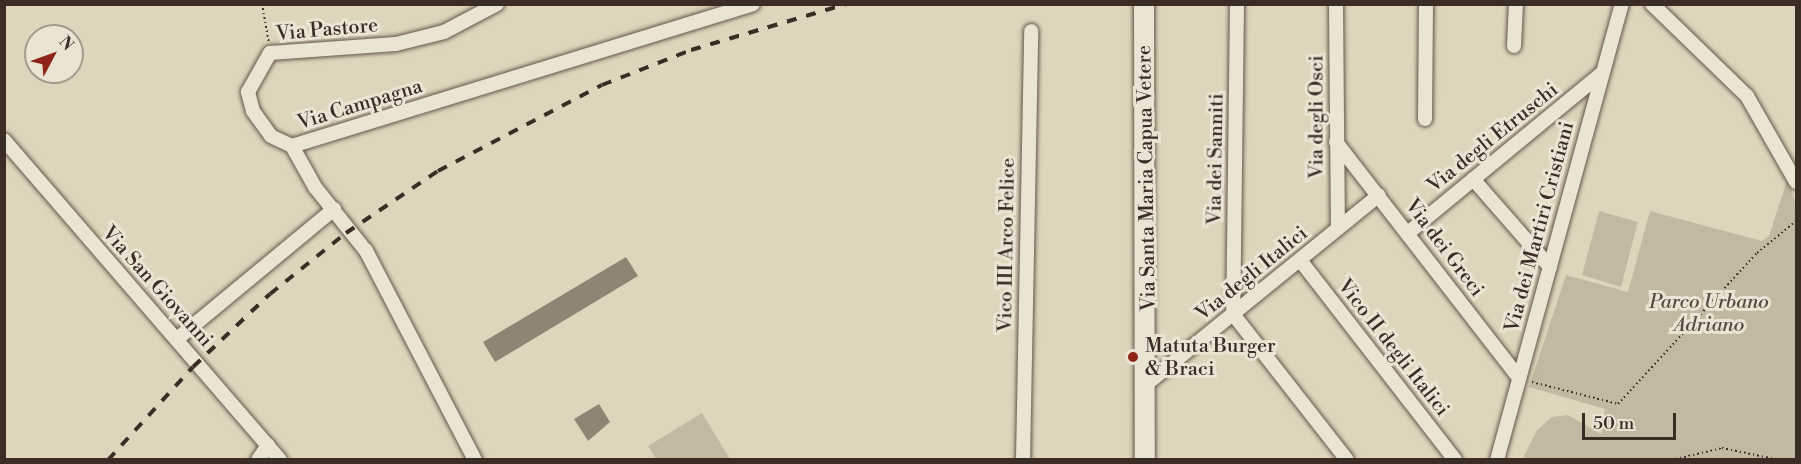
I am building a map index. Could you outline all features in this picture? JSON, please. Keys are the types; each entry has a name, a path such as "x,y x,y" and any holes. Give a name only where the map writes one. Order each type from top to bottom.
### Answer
{"main road":[{"name":"Via Santa Maria Capua Vetere","path":"1144,4 1149,382 1145,459"}],"street":[{"name":"Via Pastore","path":"292,146 271,136 253,111 248,92 270,53 396,44 444,32 497,4"},
{"name":"Via Campagna","path":"475,459 366,251 334,209 292,146 753,4"},
{"name":"Via dei Sanniti","path":"1233,314 1238,4"},
{"name":"Via degli Osci","path":"1336,4 1335,142 1338,228"},
{"path":"1425,119 1426,4"},
{"path":"1514,46 1516,4"},
{"name":"Via dei Martiri Cristiani","path":"1497,459 1622,4"},
{"path":"1652,4 1747,96 1797,182"},
{"name":"Vico III Arco Felice","path":"1023,459 1031,31"},
{"name":"Via degli Etruschi","path":"1408,233 1602,73"},
{"name":"Via San Giovanni","path":"4,140 280,459"},
{"name":"Via dei Greci","path":"1335,142 1379,195 1519,378"},
{"path":"1473,179 1550,267"},
{"name":"Via degli Italici","path":"1149,382 1379,195"},
{"path":"177,339 334,209"},
{"name":"Vico II degli Italici","path":"1300,260 1455,459"},
{"path":"1233,314 1347,459"},
{"path":"258,459 268,445"}],"path":[{"path":"262,4 270,53"},
{"path":"1519,378 1618,404 1757,253 1797,221"},
{"path":"1671,459 1722,447 1780,459"}],"green space":[{"name":"Parco Urbano Adriano","path":"1788,177 1796,206 1796,459 1522,460 1537,430 1552,417 1568,415 1601,434 1605,409 1529,387 1566,275 1628,292 1650,211 1762,241 1769,236"},
{"path":"1599,211 1638,222 1621,287 1582,275"},
{"path":"702,413 730,459 656,459 648,446"}],"building":[{"path":"626,257 638,276 495,362 483,342"},
{"path":"599,404 610,422 588,441 574,419"}],"railway":[{"path":"108,460 193,367 270,294 346,233 438,171 602,85 691,50 846,4"}],"place":[{"name":"Matuta Burger & Braci","path":"1133,357"}]}
